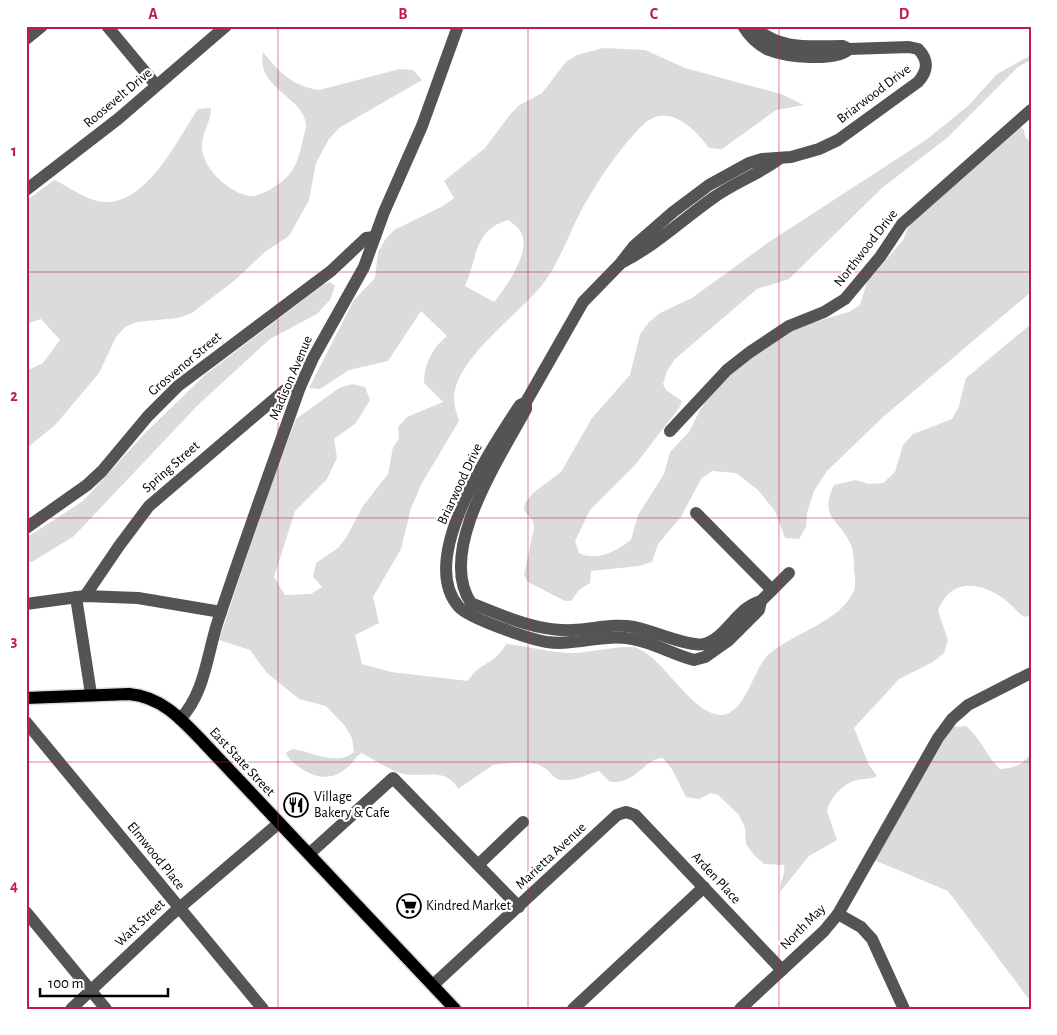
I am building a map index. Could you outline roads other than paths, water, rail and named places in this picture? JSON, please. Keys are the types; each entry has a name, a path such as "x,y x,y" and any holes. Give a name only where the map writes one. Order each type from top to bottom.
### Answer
{"main road":[{"name":"East State Street","path":"26,698 129,694 145,696 166,706 455,1009"}],"street":[{"path":"26,39 42,26"},
{"path":"107,26 156,85"},
{"name":"Roosevelt Drive","path":"26,190 105,130 226,26"},
{"name":"Madison Avenue","path":"180,719 194,700 221,612 300,387 313,358 364,267 422,126 458,26"},
{"name":"Briarwood Drive","path":"743,26 764,47 787,55 825,57 844,55 849,49"},
{"name":"Briarwood Drive","path":"754,26 764,36 781,44 843,46 849,49 899,47 918,49 926,61 926,69 918,82 838,140 820,149 779,159 762,159 749,163 709,185 634,246 620,264 591,292 574,314 526,402 520,405 497,441 455,524 446,569 452,597 460,609 518,634 538,640 577,642 626,638 694,660 718,650 759,610 761,601 789,573"},
{"name":"Northwood Drive","path":"670,431 727,370 750,352 788,326 824,312 845,299 880,257 902,224 1031,110"},
{"name":"Grosvenor Street","path":"26,528 87,485 148,416 178,386 331,271 366,238 375,237"},
{"name":"Spring Street","path":"81,597 149,506 285,390 291,387 300,387"},
{"path":"696,513 772,590"},
{"path":"26,604 81,597 138,598 221,612"},
{"path":"81,597 92,694"},
{"name":"North May","path":"740,1009 824,932 838,914 938,738 952,719 968,705 1031,673"},
{"name":"Elmwood Place","path":"26,722 264,1009"},
{"path":"309,854 393,778 519,907"},
{"name":"Arden Place","path":"626,812 635,815 782,970"},
{"name":"Marietta Avenue","path":"433,985 617,815 626,812"},
{"path":"479,864 523,822"},
{"name":"Watt Street","path":"71,1009 179,908 279,823"},
{"path":"573,1009 704,886"},
{"path":"26,912 106,1009"},
{"path":"838,914 861,927 872,939 903,1008"}],"place":[{"name":"Village Bakery & Cafe","path":"296,805"},
{"name":"Kindred Market","path":"409,906"}]}
